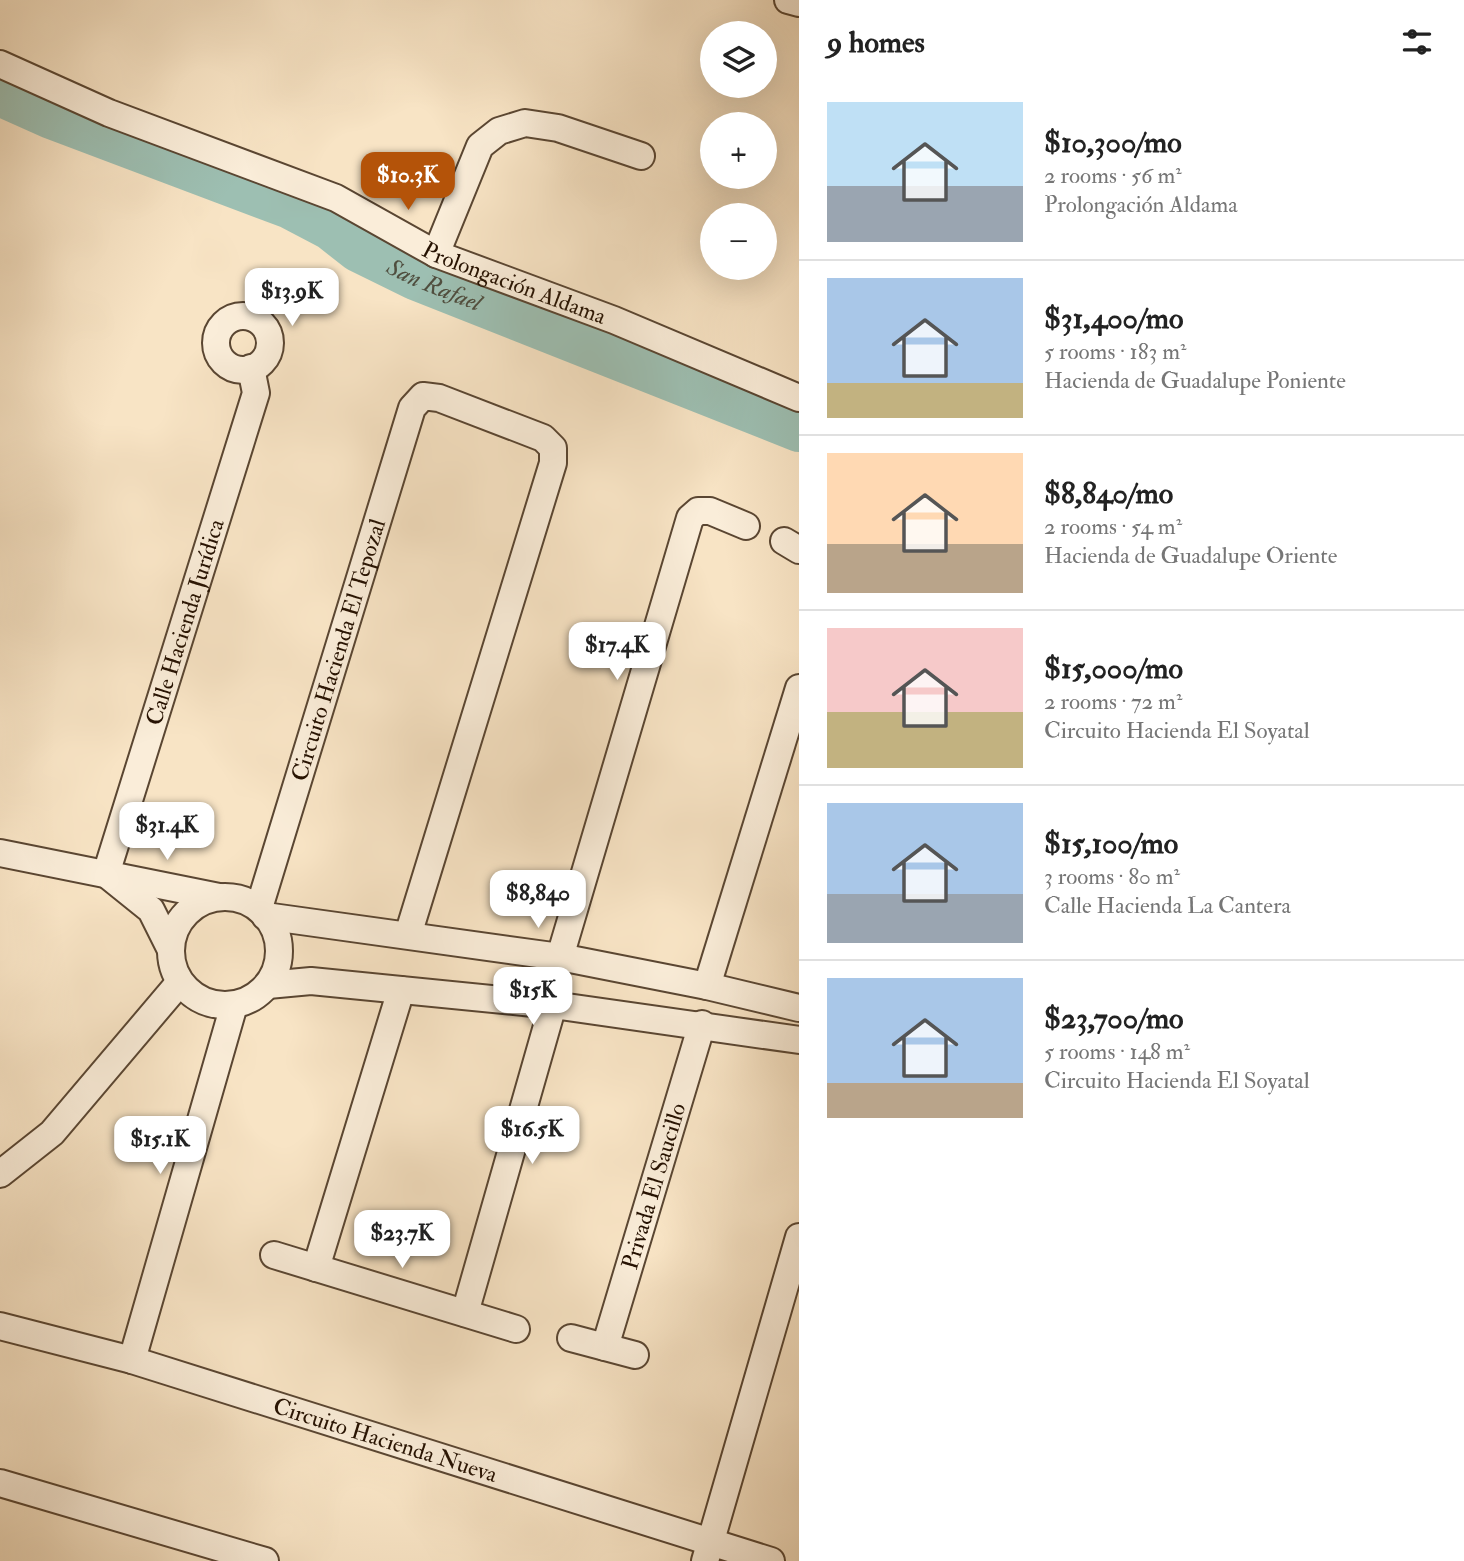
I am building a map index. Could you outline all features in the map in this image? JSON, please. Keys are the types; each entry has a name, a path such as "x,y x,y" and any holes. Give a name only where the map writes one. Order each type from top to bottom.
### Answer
{"street":[{"path":"788,0 799,4"},
{"name":"Prolongación Aldama","path":"0,64 109,113 336,198 436,254 614,320 799,398"},
{"path":"436,254 480,146 499,131 525,123 558,128 641,156"},
{"name":"Calle Hacienda Jurídica","path":"106,874 256,393 250,369"},
{"name":"Circuito Hacienda El Tepozal","path":"262,912 412,408 422,396 439,398 543,438 553,447 553,463 408,935"},
{"path":"560,957 690,518 698,511 710,511 746,526"},
{"path":"707,986 799,688"},
{"path":"0,853 240,899 262,912 560,957 707,986 799,1008"},
{"path":"106,874 151,910 171,950"},
{"path":"219,897 200,902 184,915 175,931 171,950 173,967 180,982 204,1002 234,1005 253,998 268,985 277,966 279,945 272,925 262,912"},
{"path":"268,985 311,981 553,1005 702,1024 799,1040"},
{"path":"0,1174 51,1133 180,982"},
{"path":"316,1268 401,990"},
{"path":"132,1360 234,1005"},
{"path":"465,1313 553,1005"},
{"name":"Privada El Saucillo","path":"605,1346 702,1024"},
{"path":"707,1552 799,1237"},
{"path":"274,1255 516,1329"},
{"name":"Circuito Hacienda Nueva","path":"0,1326 132,1360 707,1552 771,1561"},
{"path":"571,1338 635,1355"},
{"path":"0,1483 235,1557 265,1561"}],"waterway":[{"name":"San Rafael","path":"0,94 51,117 290,207 330,228 358,250 415,278 799,430"}]}
